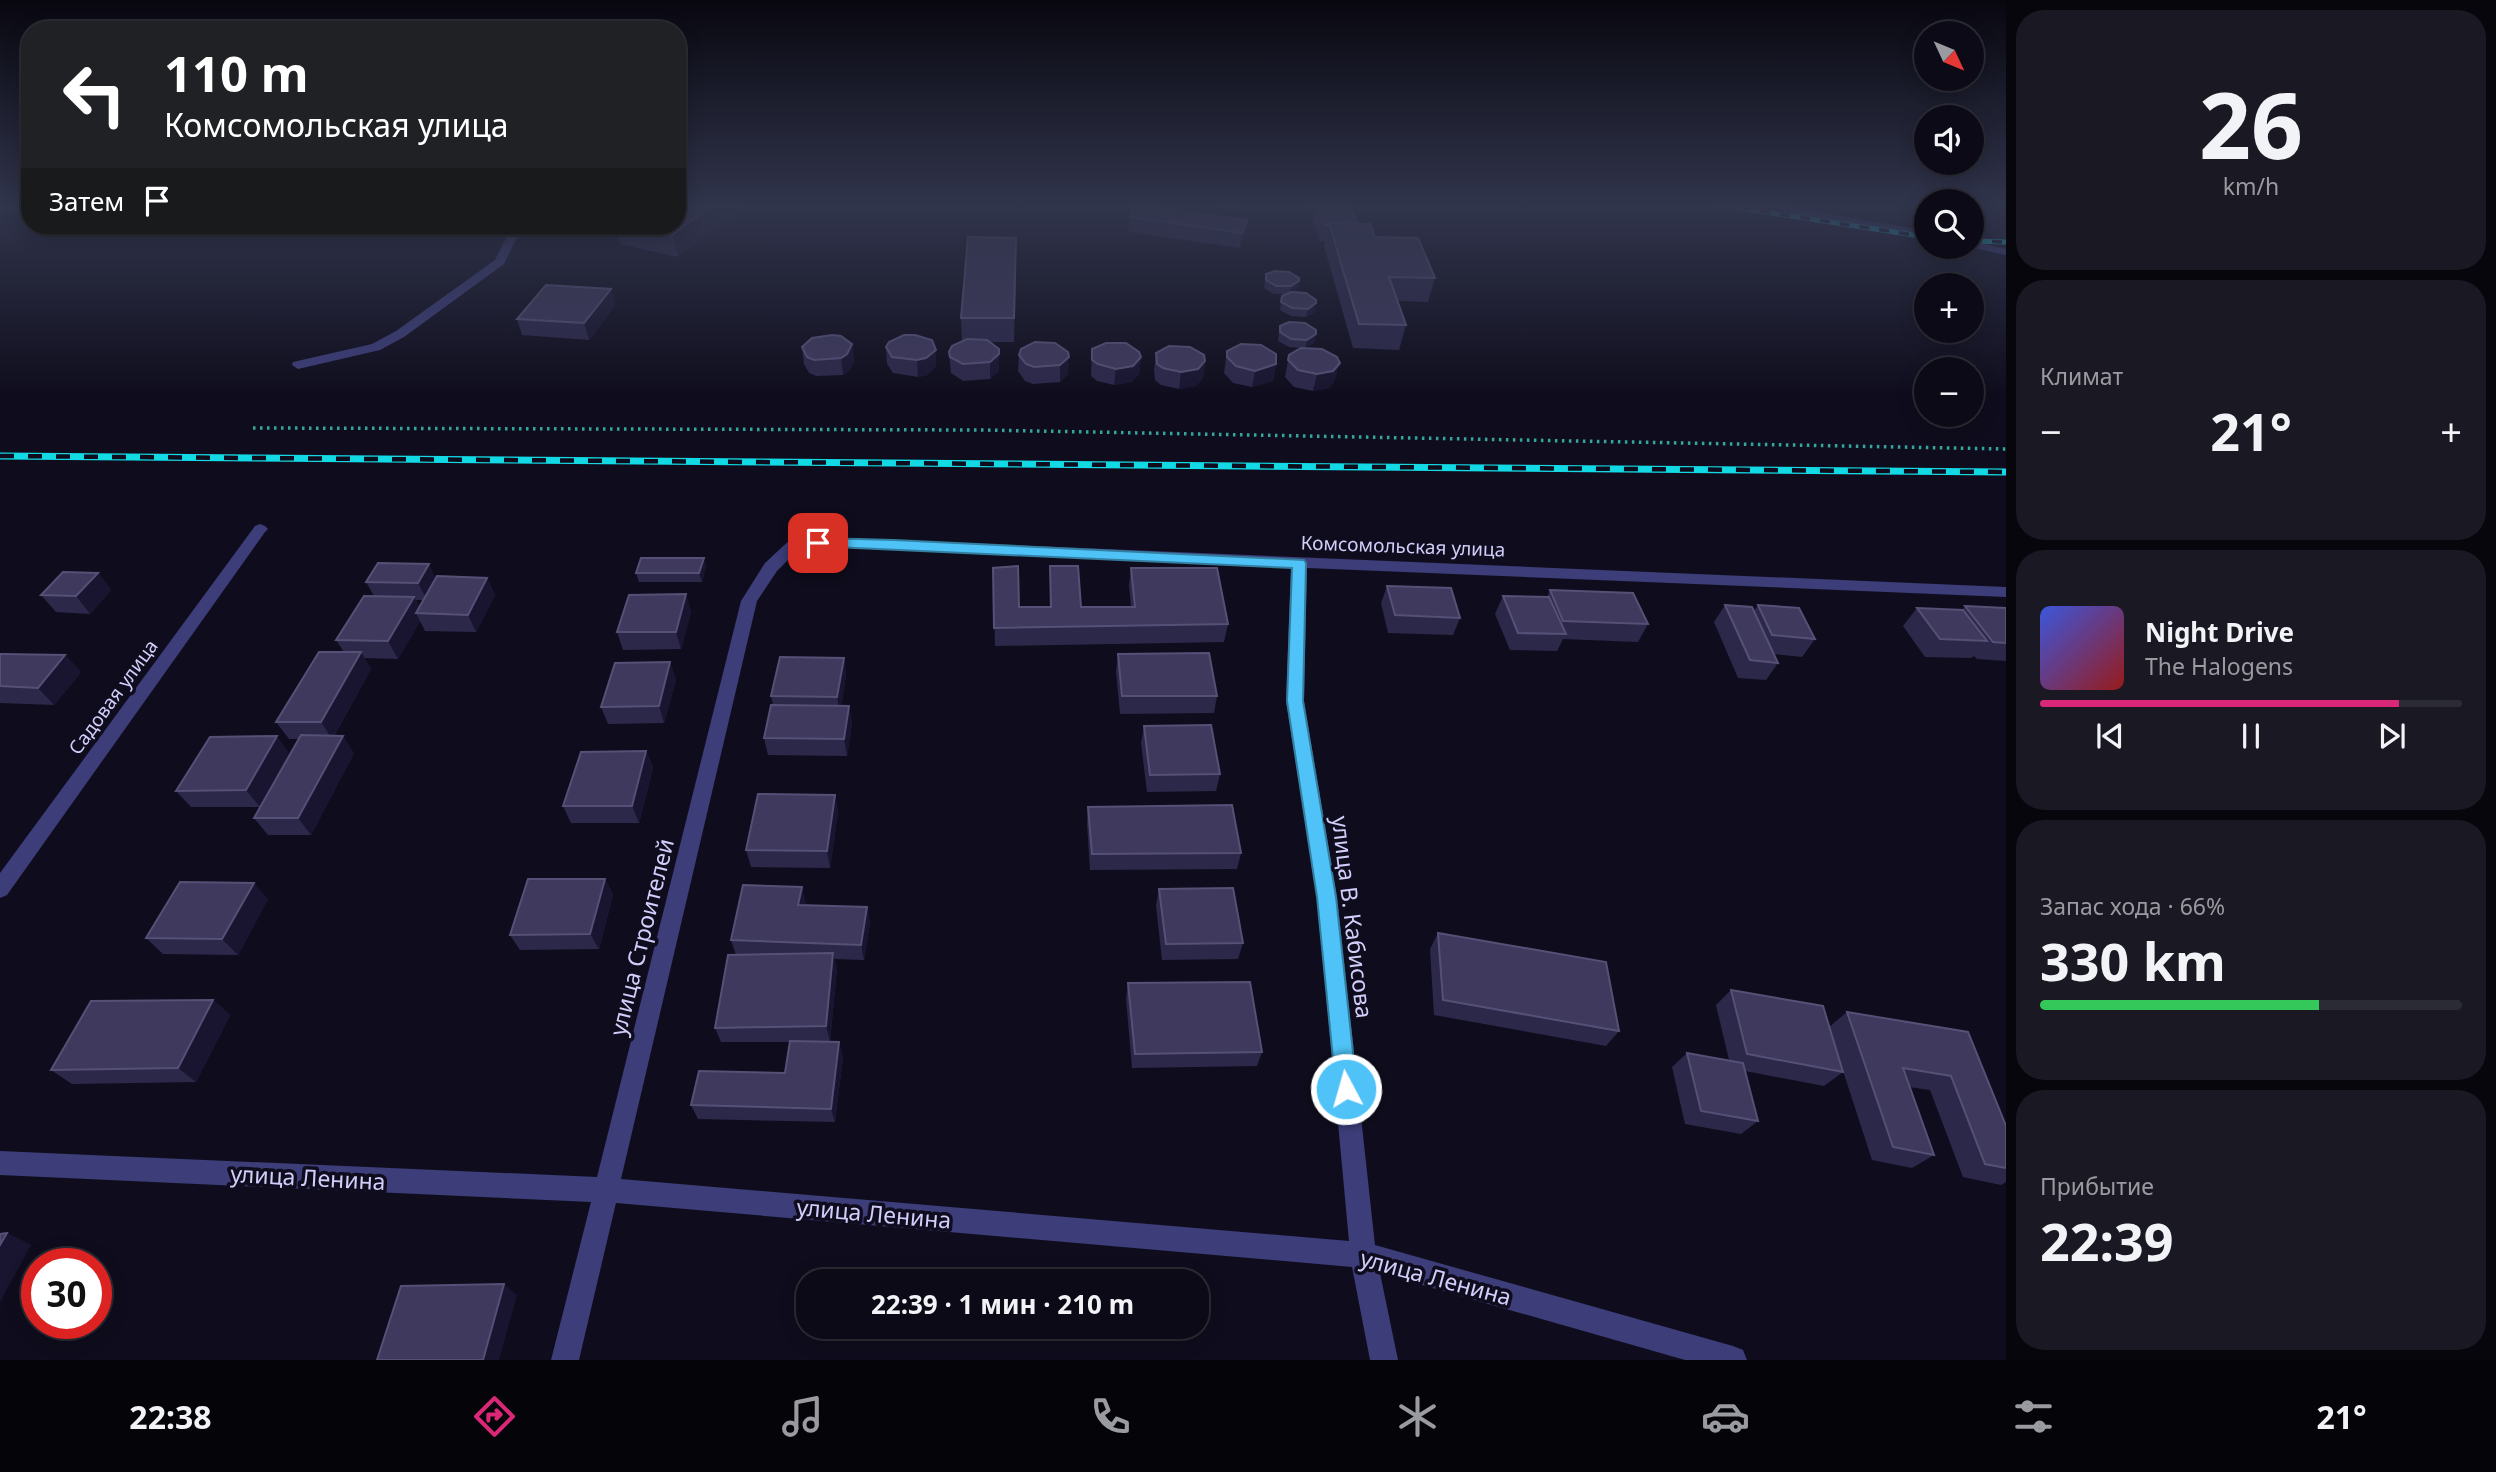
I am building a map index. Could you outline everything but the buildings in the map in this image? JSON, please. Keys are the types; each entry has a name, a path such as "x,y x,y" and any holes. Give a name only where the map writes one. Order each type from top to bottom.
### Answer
{"street":[{"path":"298,365 376,347 400,334 491,268"},
{"name":"Садовая улица","path":"0,889 260,529"},
{"name":"Комсомольская улица","path":"797,541 2006,592"},
{"name":"улица Строителей","path":"565,1360 749,601 771,567 797,541"},
{"name":"улица В. Кабисова","path":"1299,563 1295,701 1327,897 1363,1255 1384,1360"},
{"name":"улица Ленина","path":"0,1163 606,1190 1363,1255 1732,1360"}],"path":[{"path":"253,428 968,430 2006,449"}],"railway":[{"path":"0,456 2006,472"}],"route":[{"path":"818,543 894,544 1299,563 1295,701 1327,897 1346,1089"}]}
